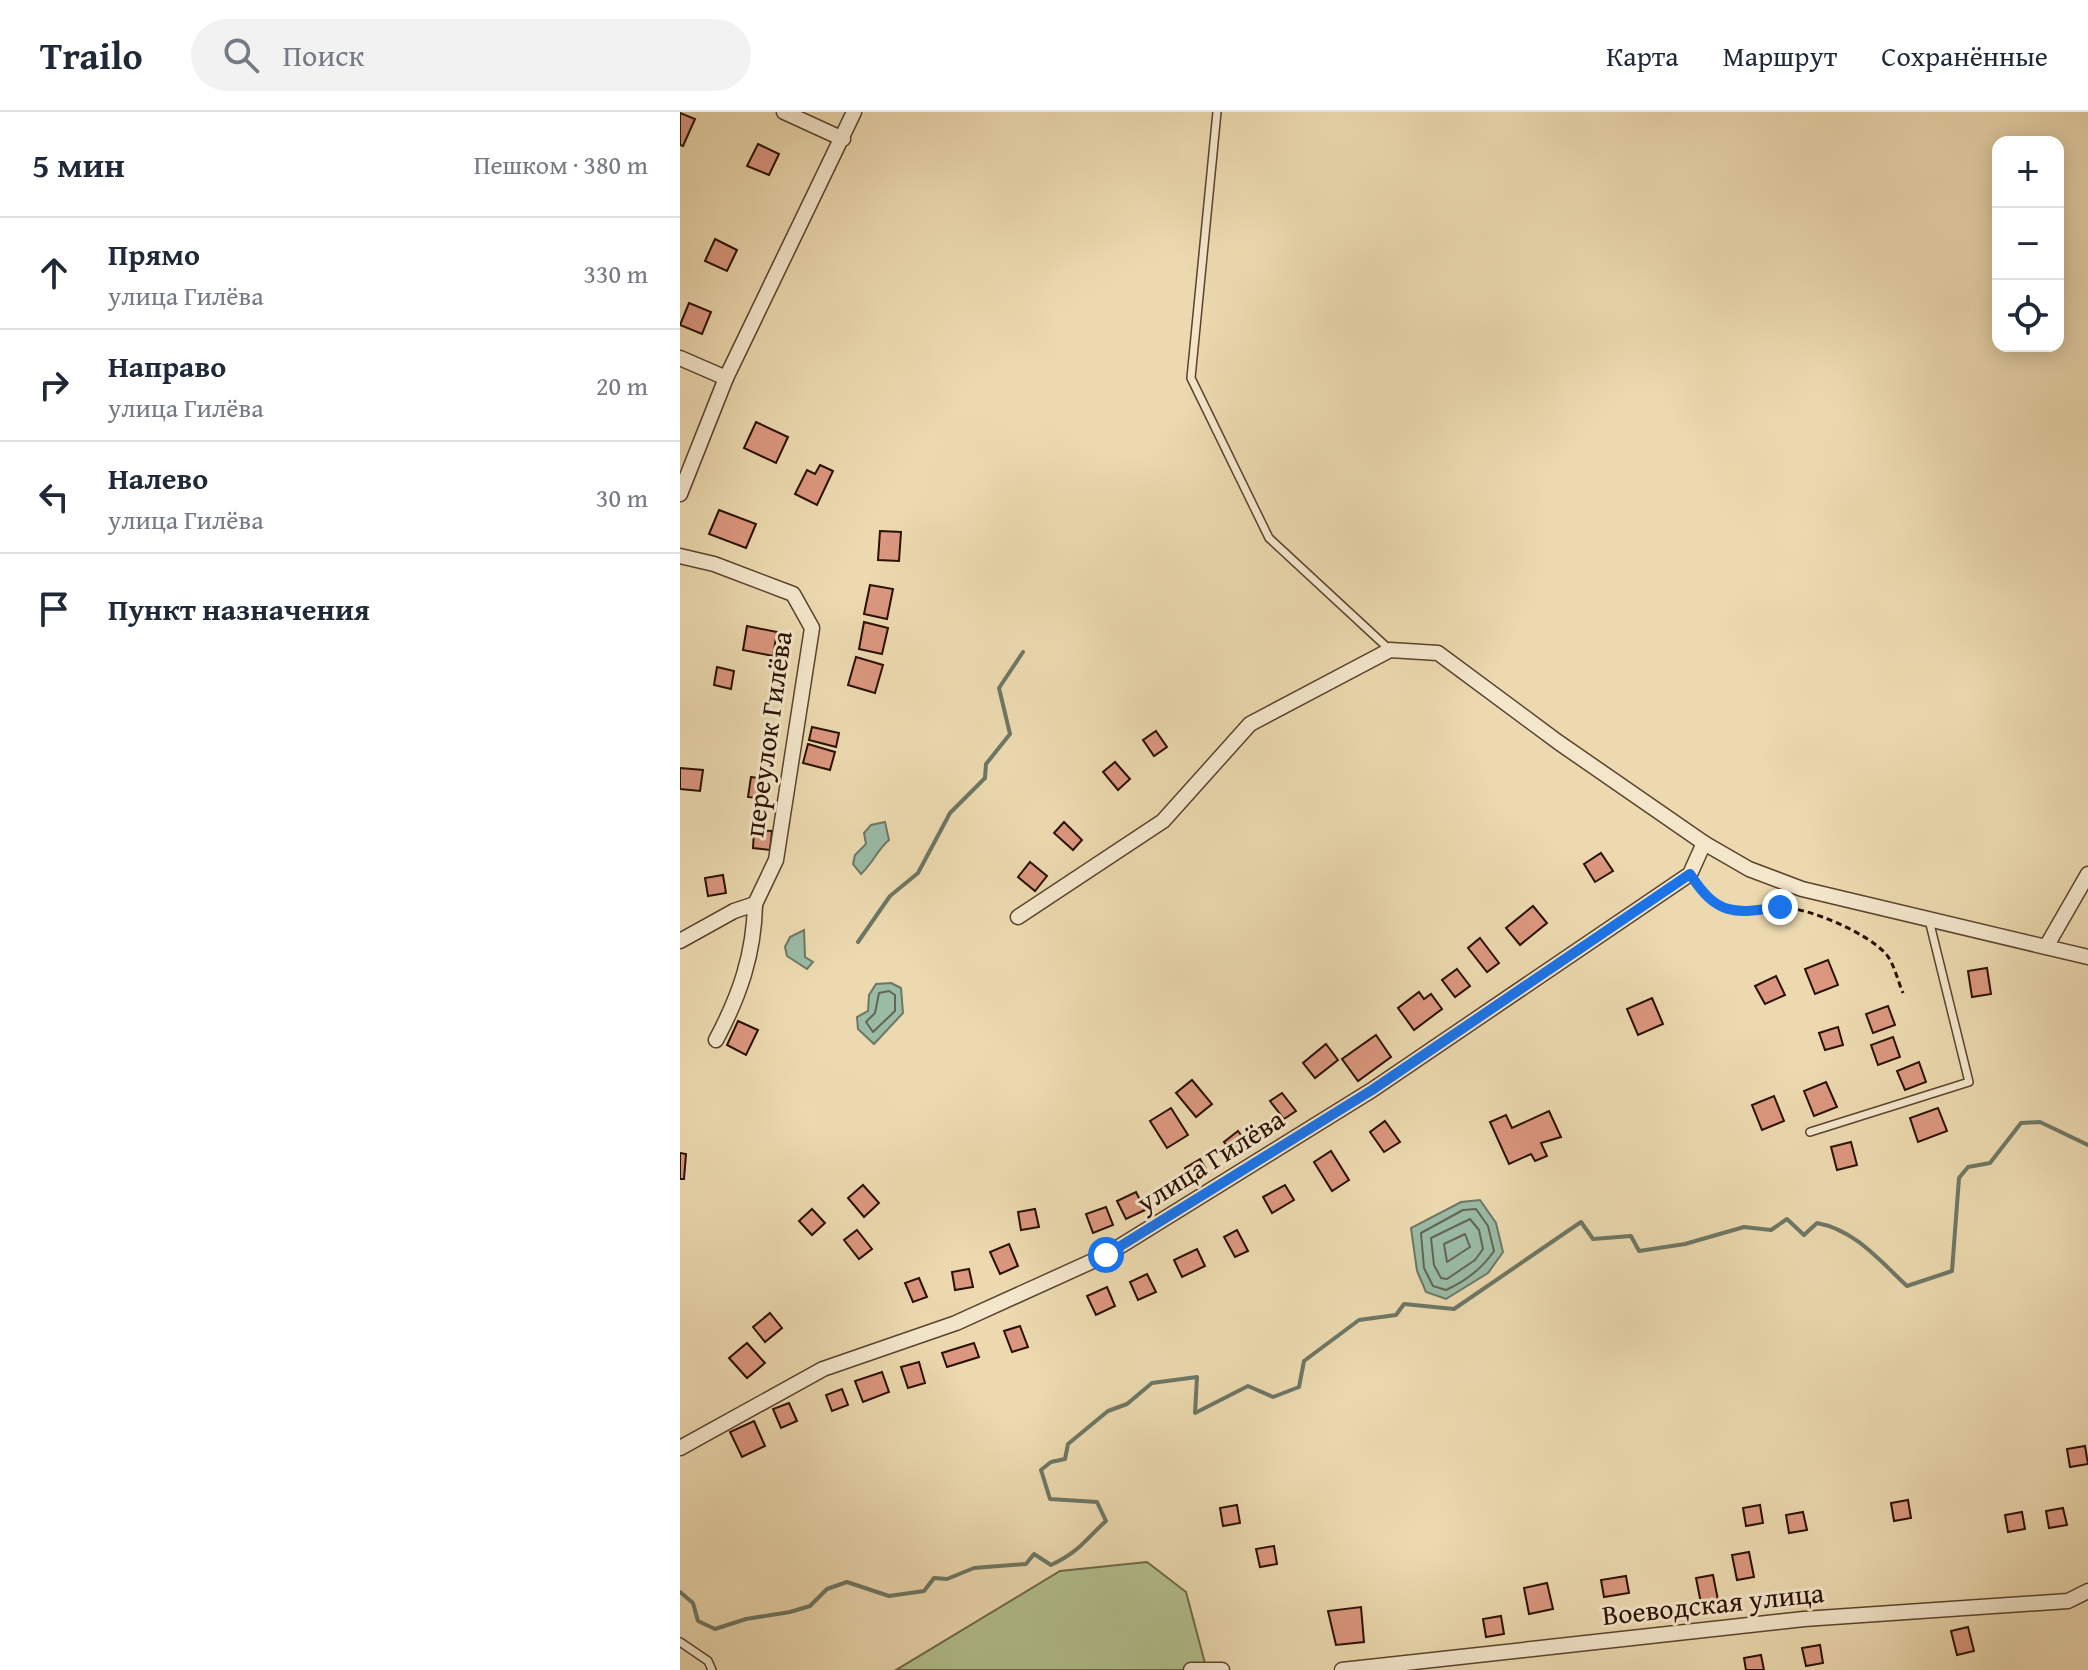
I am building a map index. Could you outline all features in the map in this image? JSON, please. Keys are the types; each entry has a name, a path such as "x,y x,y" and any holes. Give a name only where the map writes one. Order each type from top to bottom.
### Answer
{"street":[{"path":"784,112 843,139"},
{"path":"680,494 726,378 854,112"},
{"path":"680,358 726,378"},
{"name":"переулок Гилёва","path":"680,556 714,564 793,594 812,628 776,860 755,904 754,938 740,997 716,1040"},
{"path":"1018,917 1163,821 1250,724 1390,650 1438,653 1558,742 1704,843 1749,869 1802,889 2088,957"},
{"path":"1690,874 1704,843"},
{"name":"улица Гилёва","path":"680,1448 823,1369 956,1323 1106,1255 1372,1090 1690,874"},
{"path":"2046,947 2088,874"},
{"path":"680,941 734,911 755,904"},
{"name":"Воеводская улица","path":"1342,1670 1804,1619 2068,1601 2088,1591"},
{"path":"1191,1670 1222,1670"}],"lane":[{"path":"1217,112 1191,378 1269,538 1390,650"},
{"path":"1810,1132 1969,1082 1929,919"},
{"path":"680,1642 708,1661 712,1670"}],"path":[{"path":"1690,874 1701,890 1722,908 1737,914 1780,907 1837,922 1886,954 1903,993"}],"shaded area":[{"path":"1147,1562 1186,1592 1206,1667 1202,1670 896,1670 1060,1571"}],"water":[{"path":"885,822 889,840 861,874 853,864 855,855 866,844 864,833 871,825"},
{"path":"804,930 805,957 813,962 807,969 787,956 785,947 790,937"},
{"path":"891,983 901,988 903,1013 874,1044 858,1029 857,1017 868,1011 869,995 876,984"},
{"path":"1480,1200 1496,1223 1503,1252 1488,1273 1446,1299 1426,1292 1417,1271 1411,1228 1461,1202"}],"building":[{"path":"680,113 695,119 683,146 680,145"},
{"path":"758,144 779,154 769,175 747,166"},
{"path":"715,239 737,250 727,271 705,261"},
{"path":"689,303 711,312 702,334 680,325"},
{"path":"756,422 788,437 776,463 744,448"},
{"path":"820,465 833,471 817,505 795,494 807,470 815,474"},
{"path":"719,510 756,524 746,548 709,534"},
{"path":"880,531 901,532 899,561 878,560"},
{"path":"870,585 893,589 887,619 864,614"},
{"path":"864,622 888,628 882,654 859,649"},
{"path":"747,626 777,632 773,656 743,650"},
{"path":"856,657 883,665 875,693 848,685"},
{"path":"717,667 734,671 731,689 714,685"},
{"path":"812,727 839,733 836,747 809,740"},
{"path":"1156,731 1167,747 1154,756 1143,740"},
{"path":"808,744 835,752 830,770 803,763"},
{"path":"1115,762 1130,779 1118,790 1103,772"},
{"path":"680,768 703,770 700,791 680,789"},
{"path":"751,777 766,779 763,799 748,797"},
{"path":"1064,822 1082,840 1073,850 1054,833"},
{"path":"754,830 772,831 770,850 753,848"},
{"path":"1601,853 1613,871 1595,882 1584,864"},
{"path":"1030,862 1047,876 1035,891 1018,877"},
{"path":"723,875 726,893 708,896 705,878"},
{"path":"1533,906 1547,923 1520,945 1506,928"},
{"path":"1480,938 1499,963 1487,972 1468,948"},
{"path":"1828,960 1838,985 1815,994 1805,969"},
{"path":"1987,968 1991,994 1972,997 1968,971"},
{"path":"1457,969 1470,986 1455,997 1442,980"},
{"path":"1776,976 1785,995 1765,1004 1755,986"},
{"path":"1419,992 1424,999 1431,994 1442,1009 1414,1030 1398,1008"},
{"path":"1652,998 1663,1024 1638,1035 1627,1009"},
{"path":"1888,1006 1895,1025 1873,1033 1866,1014"},
{"path":"738,1021 758,1030 746,1055 727,1045"},
{"path":"1838,1027 1843,1045 1825,1050 1819,1033"},
{"path":"1376,1035 1391,1057 1358,1081 1342,1059"},
{"path":"1893,1037 1900,1057 1878,1065 1871,1045"},
{"path":"1326,1044 1338,1060 1315,1078 1303,1063"},
{"path":"1919,1062 1926,1082 1905,1090 1897,1071"},
{"path":"1192,1080 1212,1104 1196,1117 1176,1093"},
{"path":"1826,1082 1837,1107 1814,1116 1804,1091"},
{"path":"1282,1093 1296,1111 1284,1119 1270,1101"},
{"path":"1774,1096 1784,1121 1762,1130 1752,1105"},
{"path":"1171,1108 1188,1135 1167,1148 1150,1121"},
{"path":"1938,1108 1947,1131 1918,1142 1910,1118"},
{"path":"1549,1111 1561,1137 1541,1143 1547,1156 1535,1161 1531,1154 1509,1164 1490,1122 1506,1115 1512,1128"},
{"path":"1385,1121 1400,1142 1384,1152 1370,1132"},
{"path":"1238,1131 1249,1146 1234,1156 1224,1142"},
{"path":"1851,1142 1857,1165 1837,1170 1831,1147"},
{"path":"1331,1151 1349,1180 1332,1191 1314,1162"},
{"path":"680,1153 686,1154 684,1179 680,1179"},
{"path":"1200,1159 1209,1174 1194,1184 1185,1168"},
{"path":"863,1185 879,1203 864,1217 848,1198"},
{"path":"1285,1185 1294,1200 1272,1213 1263,1197"},
{"path":"1136,1192 1145,1210 1126,1219 1117,1201"},
{"path":"1106,1207 1113,1225 1093,1233 1086,1214"},
{"path":"812,1209 825,1223 812,1235 799,1221"},
{"path":"1035,1209 1039,1227 1021,1230 1018,1212"},
{"path":"857,1230 872,1249 859,1259 844,1240"},
{"path":"1237,1230 1248,1251 1235,1257 1224,1237"},
{"path":"1009,1244 1018,1266 1000,1274 990,1252"},
{"path":"1197,1249 1205,1266 1182,1277 1174,1260"},
{"path":"969,1269 973,1287 955,1290 952,1272"},
{"path":"1147,1274 1156,1292 1138,1300 1130,1282"},
{"path":"919,1278 927,1297 913,1302 905,1283"},
{"path":"1107,1287 1115,1306 1096,1315 1087,1296"},
{"path":"770,1313 782,1328 765,1342 753,1327"},
{"path":"1020,1326 1028,1347 1012,1352 1004,1331"},
{"path":"747,1343 765,1363 747,1378 729,1358"},
{"path":"974,1343 979,1357 947,1367 942,1353"},
{"path":"919,1362 925,1383 908,1388 901,1367"},
{"path":"882,1372 889,1392 863,1402 855,1381"},
{"path":"842,1389 848,1405 832,1411 826,1395"},
{"path":"789,1403 797,1421 781,1428 773,1409"},
{"path":"754,1421 765,1446 742,1457 730,1432"},
{"path":"2085,1446 2088,1464 2070,1467 2067,1449"},
{"path":"1908,1500 1911,1518 1894,1521 1891,1503"},
{"path":"1237,1505 1240,1523 1223,1526 1220,1508"},
{"path":"1760,1505 1763,1523 1746,1526 1743,1508"},
{"path":"2063,1508 2067,1525 2049,1528 2046,1511"},
{"path":"1803,1512 1807,1530 1789,1533 1786,1515"},
{"path":"2022,1512 2025,1529 2008,1532 2005,1515"},
{"path":"1274,1546 1277,1564 1260,1567 1256,1549"},
{"path":"1749,1552 1754,1577 1737,1580 1732,1555"},
{"path":"1713,1575 1718,1600 1701,1603 1696,1578"},
{"path":"1626,1576 1629,1593 1604,1597 1601,1580"},
{"path":"1547,1583 1553,1609 1529,1614 1524,1588"},
{"path":"1361,1607 1364,1642 1336,1645 1328,1611"},
{"path":"1501,1616 1504,1634 1486,1637 1483,1619"},
{"path":"1968,1627 1974,1651 1957,1655 1951,1631"},
{"path":"1820,1645 1823,1663 1806,1666 1802,1648"},
{"path":"1761,1655 1764,1670 1746,1670 1744,1658"}],"waterway":[{"path":"858,942 890,896 918,873 950,813 985,778 986,764 1010,734 999,688 1023,652"},
{"path":"680,1592 693,1603 698,1621 715,1629 746,1619 810,1606 827,1589 847,1582 889,1596 924,1591 934,1578 947,1579 974,1568 1026,1564 1034,1554 1051,1565 1075,1551 1106,1521 1097,1502 1050,1499 1041,1470 1051,1462 1065,1459 1068,1444 1108,1411 1127,1404 1152,1383 1197,1377 1195,1413 1248,1386 1273,1397 1299,1387 1304,1361 1359,1320 1396,1315 1404,1304 1454,1309 1581,1222 1593,1239 1631,1236 1639,1251 1685,1244 1744,1227 1771,1230 1787,1219 1804,1235 1817,1223 1855,1239 1907,1286 1952,1271 1959,1178 1968,1167 1990,1163 2021,1123 2040,1122 2088,1145"}],"route":[{"path":"1106,1255 1372,1090 1690,874 1701,890 1722,908 1737,914 1780,907"}]}
